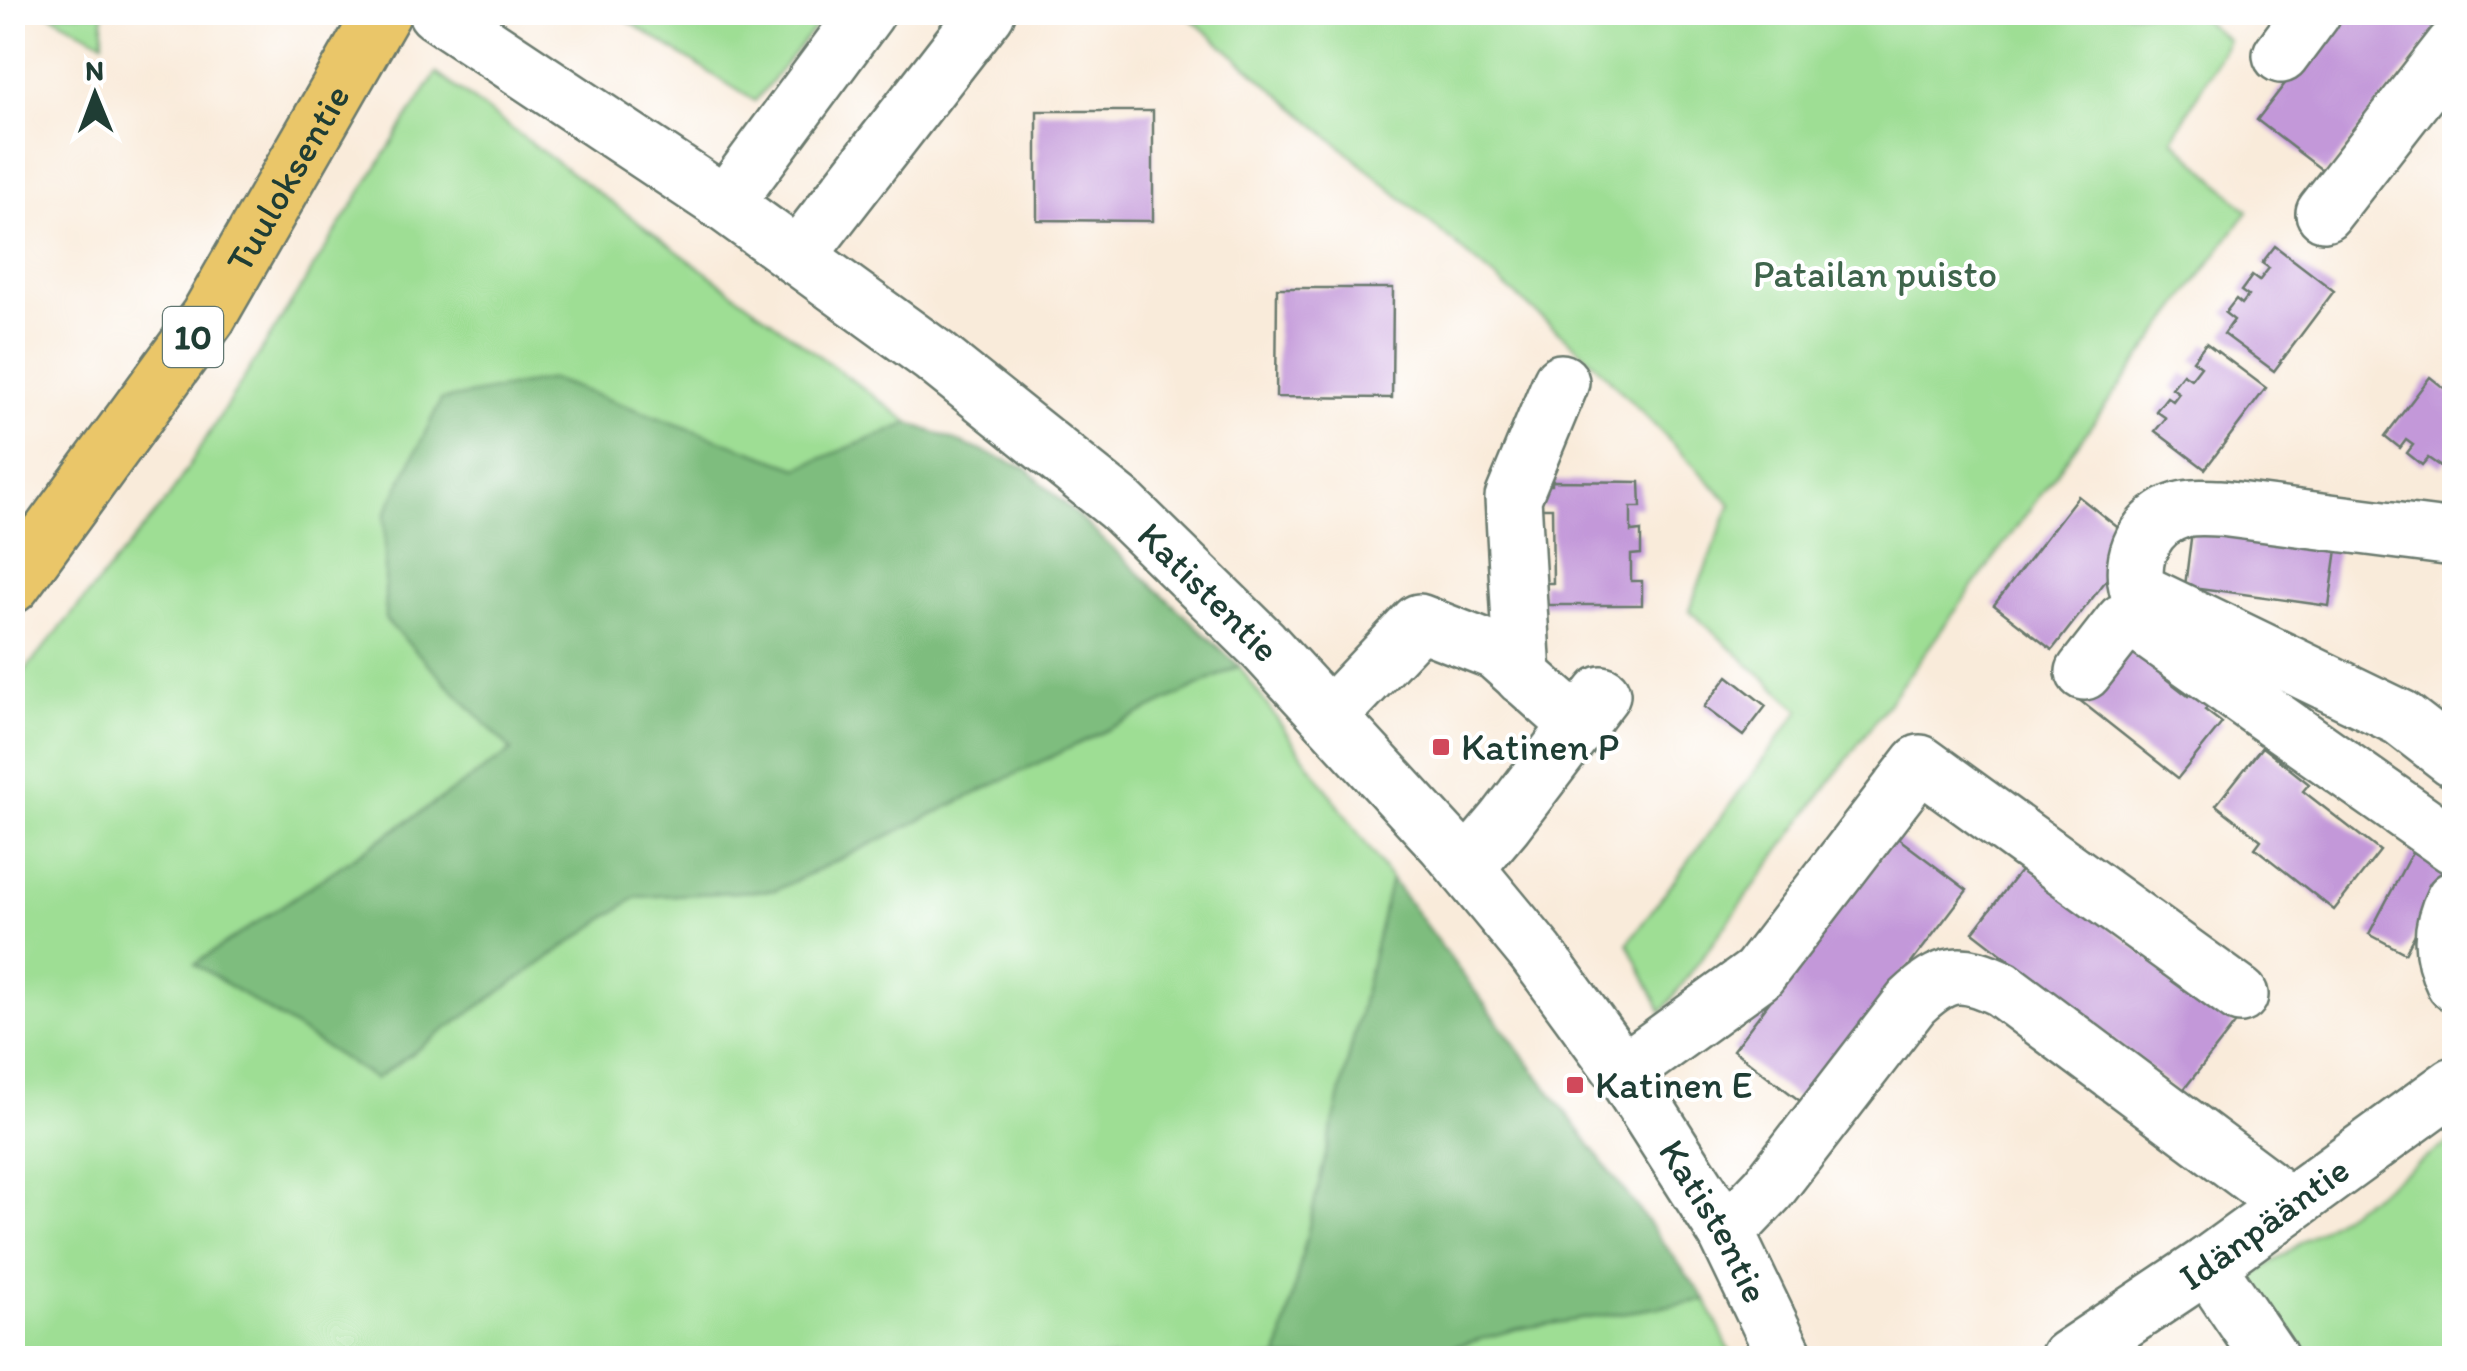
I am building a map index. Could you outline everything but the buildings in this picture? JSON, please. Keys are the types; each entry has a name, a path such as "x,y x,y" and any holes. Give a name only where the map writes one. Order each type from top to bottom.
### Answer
{"highway":[{"name":"Tuuloksentie","path":"12,585 208,317 383,12"}],"street":[{"name":"Katistentie","path":"436,12 725,204 934,356 1120,505 1262,644 1466,868 1536,953 1623,1072 1726,1233 1786,1358"},
{"path":"725,204 867,12"},
{"path":"798,257 986,12"},
{"path":"2281,55 2313,12"},
{"path":"2324,213 2454,46"},
{"path":"1523,677 1513,498 1561,382"},
{"path":"2454,538 2222,508 2184,508 2158,520 2137,552 2133,574 2138,592 2401,718 2454,759"},
{"path":"2084,672 2123,622 2136,621 2454,846"},
{"path":"1330,717 1419,622 1496,652 1523,677 1590,709 1466,868"},
{"path":"1623,1072 1758,974 1920,763 2240,995"},
{"path":"2454,899 2441,954 2454,983"},
{"path":"1726,1233 1768,1189 1912,1002 1932,983 1955,975 1973,975 2002,988 2264,1185 2286,1207"},
{"name":"Idänpääntie","path":"2068,1358 2207,1265 2454,1085"},
{"path":"2207,1265 2270,1358"}],"green space":[{"path":"827,12 755,101 615,13"},
{"name":"Patailan puisto","path":"2193,12 2228,40 2173,139 2248,211 1662,1012 1628,943 1800,710 1689,610 1731,504 1588,357 1184,13"},
{"path":"48,13 103,13 103,42"},
{"path":"436,73 910,423 798,468 551,379 385,619 512,751 196,964 375,1079 636,897 776,890 1239,666 1391,879 1278,1358 13,1358 13,685 168,499"},
{"path":"551,379 798,468 910,423 1026,468 1239,666 776,890 636,897 375,1079 195,964 512,751 385,619 385,515 441,400"},
{"path":"1391,879 1706,1300 1516,1329 1414,1358 1278,1358"},
{"path":"2454,1139 2454,1358 2302,1358 2248,1279"},
{"path":"1706,1300 1733,1358 1414,1358 1516,1329"}],"place":[{"name":"Katinen P","path":"1441,747"},
{"name":"Katinen E","path":"1575,1085"}]}
